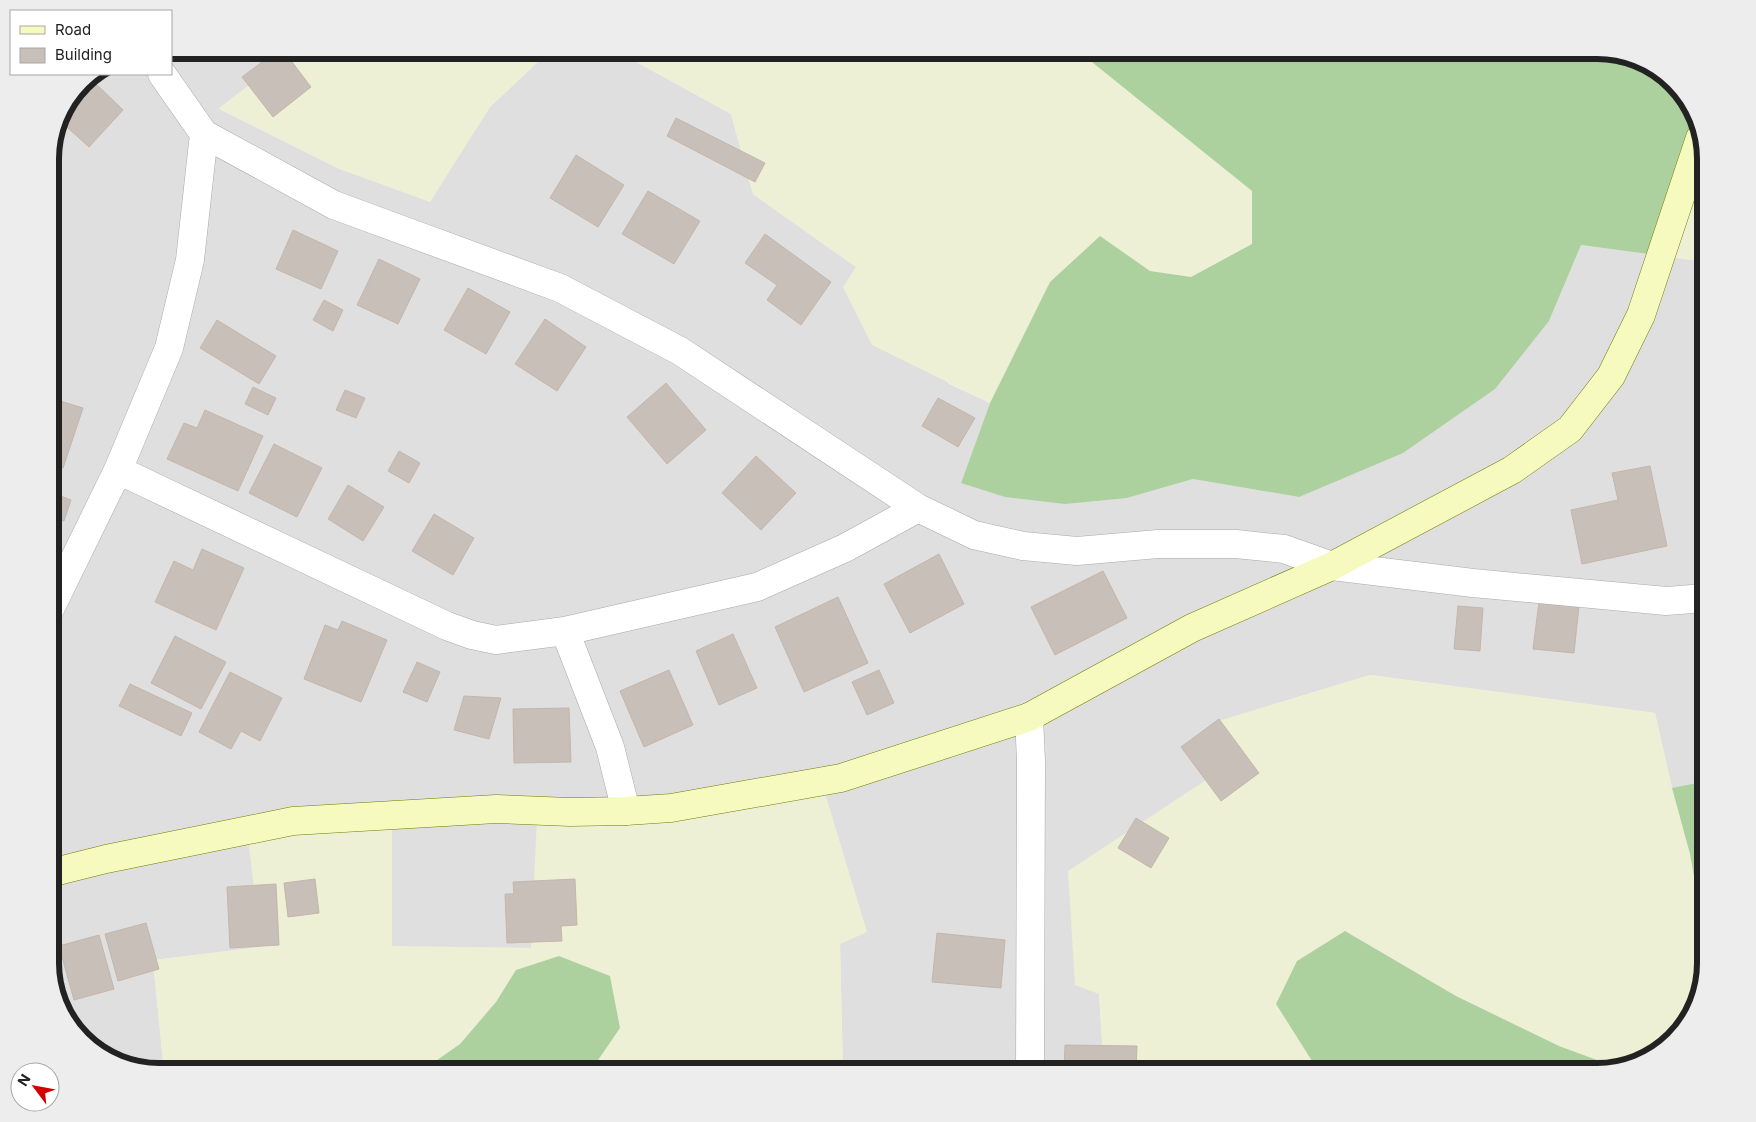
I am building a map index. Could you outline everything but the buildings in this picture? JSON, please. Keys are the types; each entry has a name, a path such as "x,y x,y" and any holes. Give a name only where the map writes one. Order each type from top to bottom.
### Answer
{"street":[{"path":"163,75 204,134 334,204 568,292 680,350 918,508 974,535 1023,546 1077,551 1158,544 1236,544 1284,549 1332,566 1473,583 1666,601 1697,599"},
{"path":"59,591 118,470 170,348 190,260 204,134"},
{"path":"59,871 106,859 293,821 496,808 570,812 671,808 841,778 1030,717 1192,628 1332,566 1512,470 1570,429 1611,376 1641,315 1696,149"},
{"path":"118,470 447,626 472,635 496,640 565,631 757,587 845,548 918,508"},
{"path":"565,631 610,747 626,811"},
{"path":"1030,717 1030,1063"}],"shaded area":[{"path":"172,59 283,59 219,109 337,168 429,201 490,107 540,60 631,59 731,114 753,194 856,267 949,384 990,403 961,483 1127,498 1193,479 1299,497 1549,321 1581,245 1697,261 1697,783 1672,788 1655,713 1370,675 1216,722 1229,765 1099,994 1103,1063 843,1063 840,943 867,931 531,948 391,947 391,829 248,837 262,947 153,960 163,1063 133,1060 121,1056 93,1038 80,1024 66,1001 59,969 59,153 64,127 76,103 88,88 104,75 172,75"}],"green space":[{"path":"283,59 543,59 490,107 430,202 337,168 219,108"},
{"path":"631,59 1088,59 1252,191 1252,244 1191,277 1150,271 1100,237 1050,282 990,403 872,345 843,287 856,267 753,194 731,114"},
{"path":"1088,59 1610,60 1623,62 1641,69 1663,84 1684,109 1694,133 1696,145 1663,256 1581,245 1549,321 1495,389 1403,453 1299,497 1193,479 1127,498 1065,504 1005,497 961,483 990,403 1050,282 1100,236 1150,271 1191,277 1252,244 1252,191"},
{"path":"1697,179 1697,261 1663,256"},
{"path":"1370,675 1655,713 1672,788 1690,854 1697,893 1696,976 1692,995 1680,1019 1663,1038 1641,1053 1629,1058 1605,1063 1559,1046 1456,996 1345,931 1276,1004 1313,1063 1103,1063 1099,994 1075,985 1068,871 1229,765 1215,722"},
{"path":"818,770 867,932 840,944 843,1063 596,1063 620,1028 516,970 496,1002 460,1044 433,1063 163,1063 153,960 261,947 248,837 392,829 392,946 531,948 537,818"},
{"path":"1697,783 1697,893 1690,854 1672,788"},
{"path":"1345,931 1456,996 1559,1046 1605,1063 1313,1063 1276,1004 1297,961"},
{"path":"559,956 610,976 620,1028 596,1063 433,1063 460,1044 496,1002 516,970"}]}
